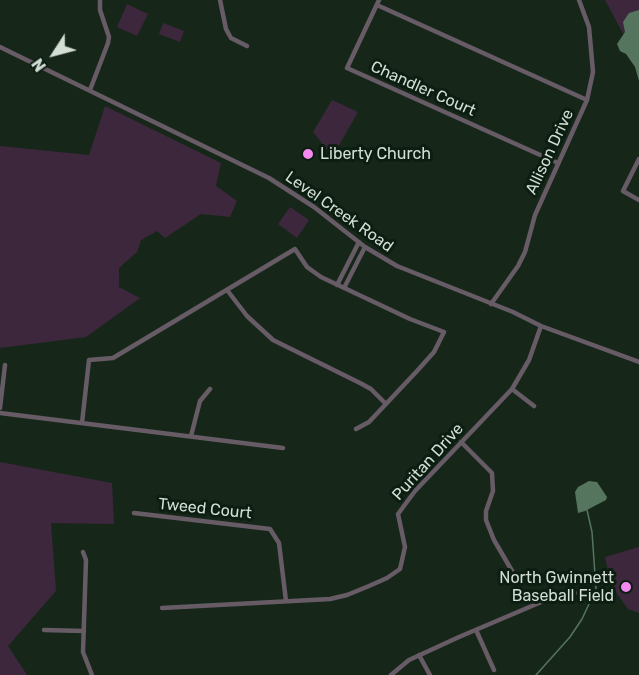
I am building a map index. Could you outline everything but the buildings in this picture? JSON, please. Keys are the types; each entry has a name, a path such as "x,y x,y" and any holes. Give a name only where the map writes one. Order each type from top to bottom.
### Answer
{"street":[{"path":"90,90 108,43 108,31 100,10 100,0"},
{"path":"220,0 226,29 231,38 247,46"},
{"name":"Allison Drive","path":"491,304 518,266 525,252 534,214 587,100 593,72 589,27 579,0"},
{"path":"378,2 587,100"},
{"name":"Chandler Court","path":"378,2 347,68 558,163"},
{"name":"Level Creek Road","path":"0,47 269,178 314,207 365,247 397,266 513,312 541,326 639,362"},
{"path":"639,159 623,191 639,200"},
{"path":"337,285 359,242"},
{"path":"344,288 365,247"},
{"path":"82,423 89,360 113,358 294,249 307,267 337,285 444,332 434,352 369,422 356,429"},
{"path":"227,290 252,321 273,340 365,386 386,404"},
{"name":"Puritan Drive","path":"162,608 330,599 347,595 387,578 400,569 405,547 398,514 415,491 512,389 529,360 541,326"},
{"path":"0,408 5,365"},
{"path":"191,436 200,401 210,389"},
{"path":"512,389 534,406"},
{"path":"0,413 283,448"},
{"path":"461,442 492,473 494,491 486,511 486,520 494,540 515,576"},
{"name":"Tweed Court","path":"134,513 270,529 279,543 286,601"},
{"path":"83,552 86,560 83,652 92,675"},
{"path":"391,675 418,655 560,594 575,593"},
{"path":"44,630 84,631"},
{"path":"477,630 494,670"},
{"path":"418,655 429,675"}],"shaded area":[{"path":"605,0 639,0 639,63"},
{"path":"127,4 148,14 137,36 117,27"},
{"path":"639,10 639,81 635,67 626,54 620,51 617,44 625,32 623,22 629,13"},
{"path":"163,23 184,31 180,42 159,34"},
{"path":"332,100 358,112 334,154 322,146 313,132"},
{"path":"105,106 221,163 216,186 237,201 230,217 201,214 165,238 157,231 141,240 137,252 119,268 119,287 140,298 86,337 0,348 0,146 89,155"},
{"path":"290,207 309,220 297,238 278,224"},
{"path":"0,462 112,483 114,524 51,523 56,591 8,646 27,675 0,675"},
{"path":"589,481 597,482 607,497 606,500 578,513 575,492 578,487"},
{"name":"North Gwinnett Baseball Field","path":"639,547 639,613 628,609 618,595 610,580 605,557"}],"waterway":[{"path":"536,675 570,637 582,619 596,589 592,532 587,510"}],"place":[{"name":"Liberty Church","path":"308,154"},
{"name":"North Gwinnett Baseball Field","path":"626,587"}]}
